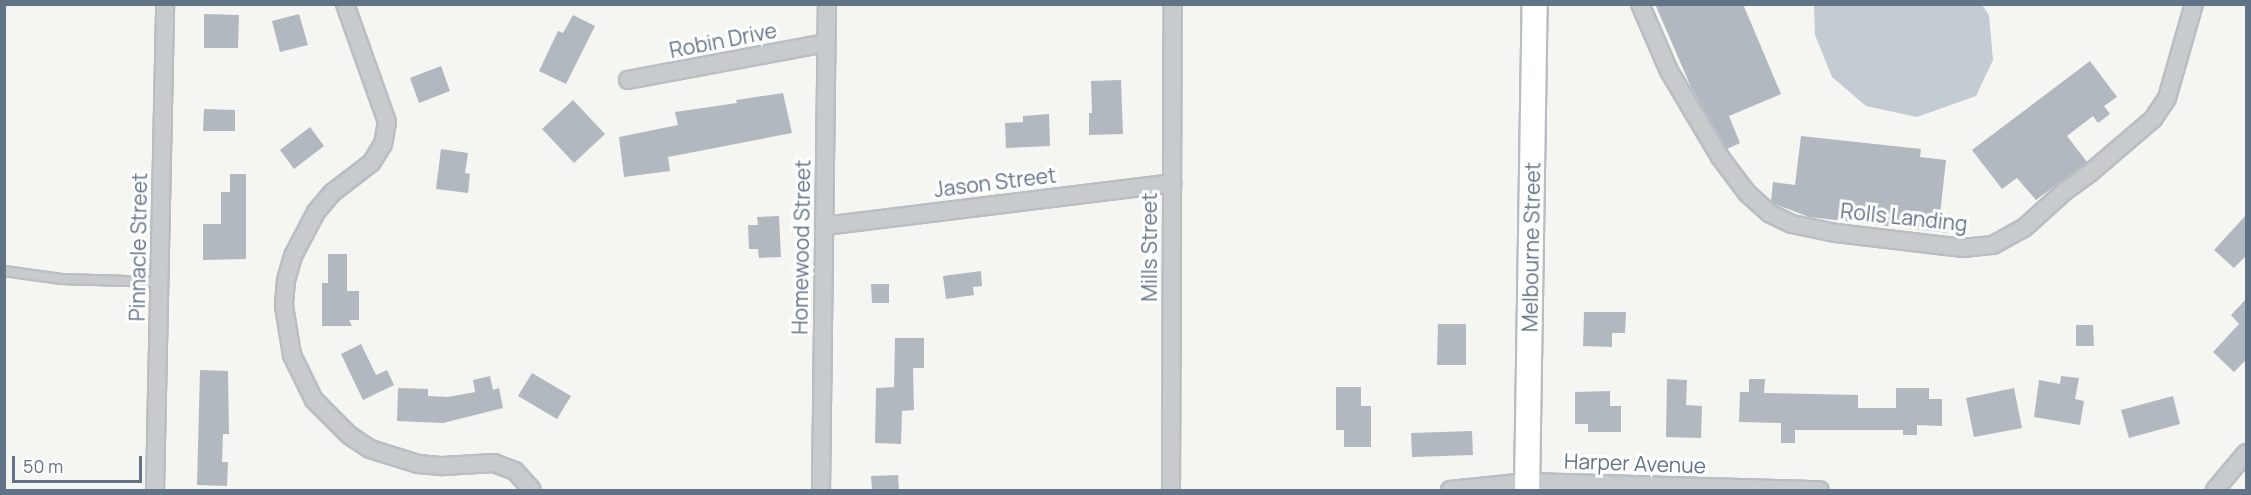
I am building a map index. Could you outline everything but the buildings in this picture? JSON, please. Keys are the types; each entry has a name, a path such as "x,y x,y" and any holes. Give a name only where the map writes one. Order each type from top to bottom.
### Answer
{"street":[{"name":"Pinnacle Street","path":"155,490 165,4"},
{"path":"345,4 387,122 383,144 371,163 332,193 316,212 293,256 284,306 292,355 301,378 320,406 349,435 370,448 418,464 443,466 494,463 515,471 532,490"},
{"name":"Homewood Street","path":"821,490 827,4"},
{"name":"Mills Street","path":"1171,490 1173,4"},
{"name":"Melbourne Street","path":"1528,486 1535,4"},
{"name":"Rolls Landing","path":"1640,4 1669,71 1720,157 1747,193 1768,213 1792,224 1836,233 1963,248 1993,245 2024,228 2065,191 2153,119 2167,98 2194,4"},
{"name":"Robin Drive","path":"628,80 826,43"},
{"name":"Jason Street","path":"824,226 1172,183"},
{"path":"2215,490 2247,453"},
{"name":"Harper Avenue","path":"1450,490 1528,486 1820,490"}],"lane":[{"path":"4,271 61,279 159,282"}],"shaded area":[{"path":"1814,5 1982,5 1989,15 1993,60 1976,96 1917,117 1866,106 1832,77 1815,35"}]}
